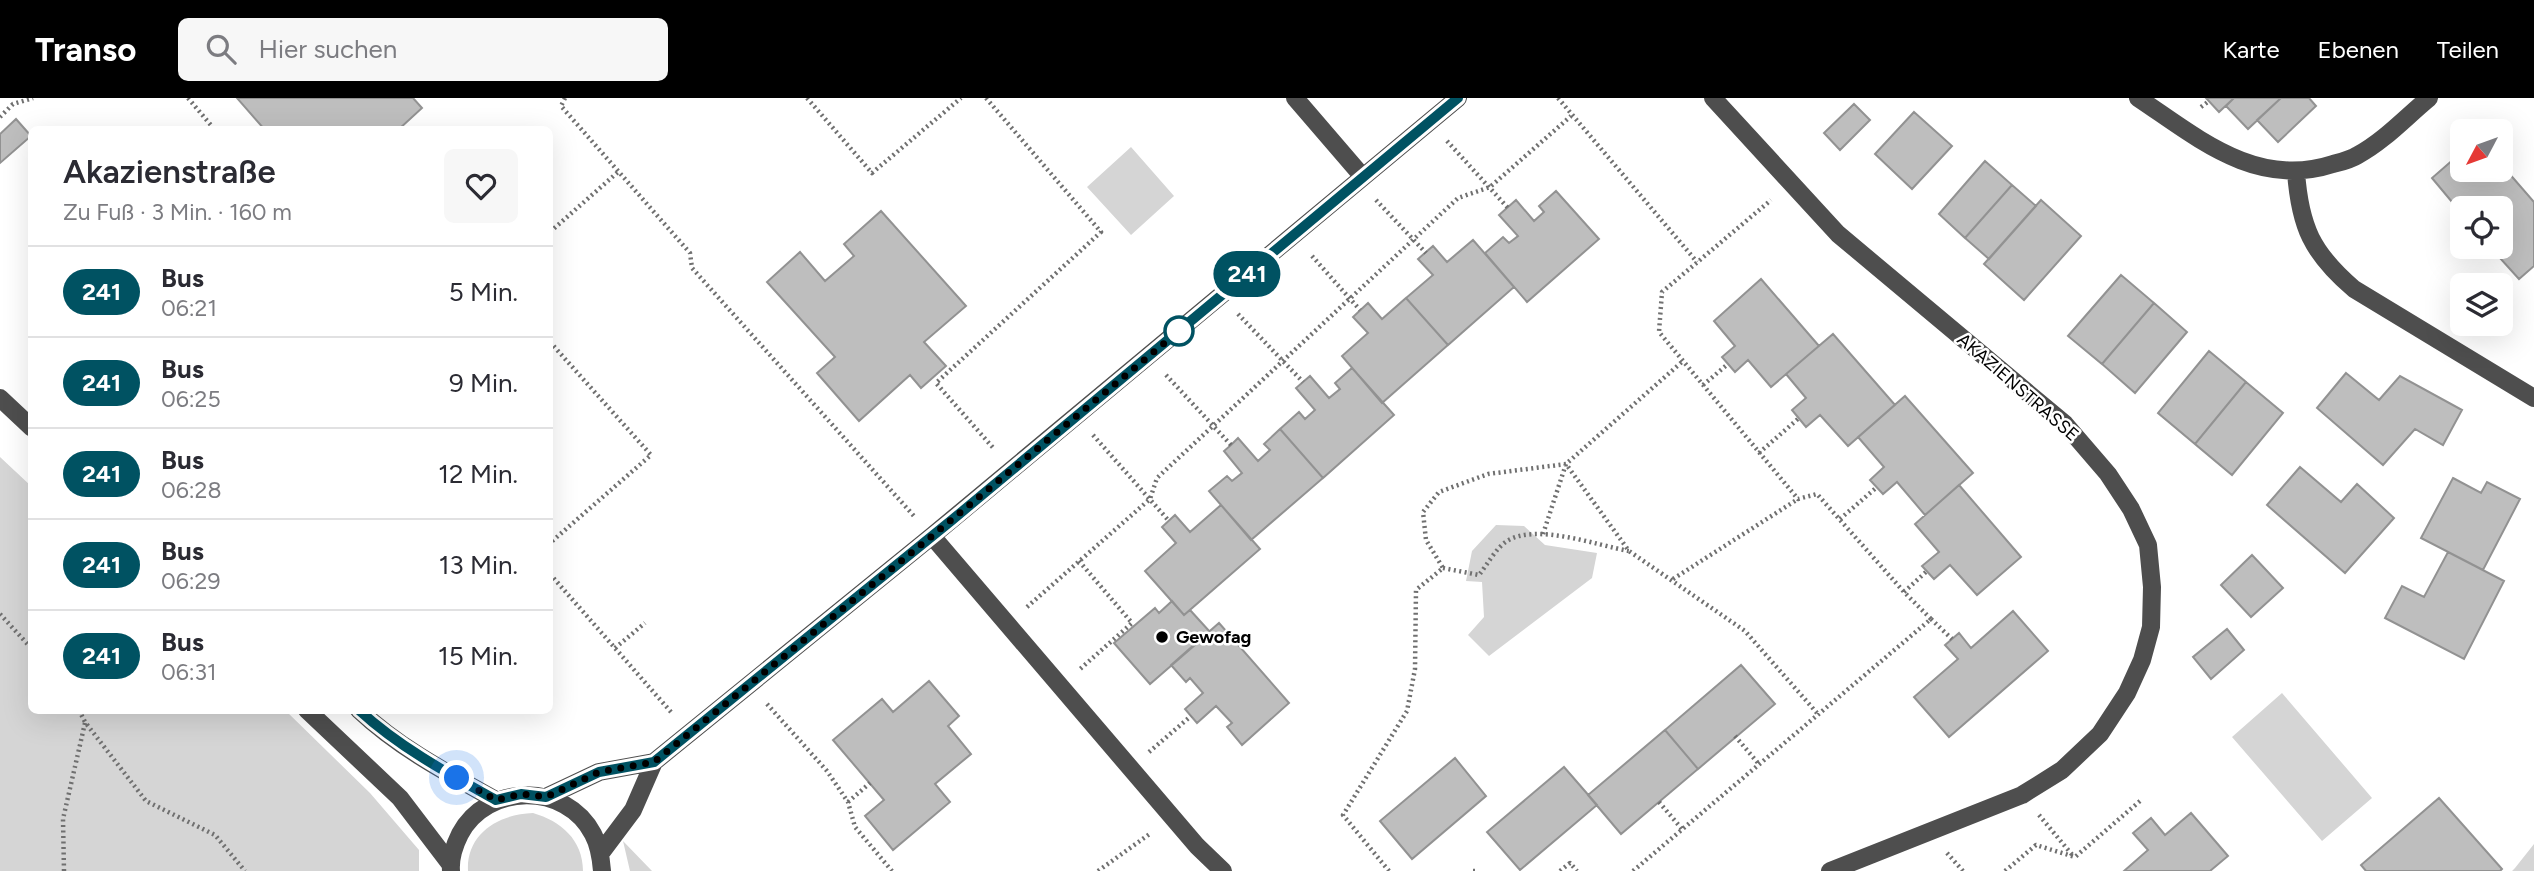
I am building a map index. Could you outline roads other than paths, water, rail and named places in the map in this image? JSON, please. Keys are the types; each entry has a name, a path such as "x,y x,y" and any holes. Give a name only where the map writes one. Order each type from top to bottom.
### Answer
{"street":[{"path":"1295,98 1361,179"},
{"path":"601,863 633,810 654,762 1012,470 1458,98"},
{"name":"AKAZIENSTRASSE","path":"1713,98 1838,234 2065,424 2108,474 2131,509 2148,545 2152,587 2151,627 2142,660 2127,693 2100,734 2062,770 2022,795 1830,871"},
{"path":"2138,98 2204,143 2239,160 2267,169 2296,172 2320,169 2357,156 2378,142 2429,98"},
{"path":"2296,172 2299,205 2311,240 2331,270 2354,289 2534,398"},
{"path":"0,398 28,424"},
{"path":"932,536 1197,846 1223,871"},
{"path":"311,714 400,798 451,868"},
{"path":"363,714 437,767 496,800"},
{"path":"546,797 599,772 654,762"},
{"path":"451,868 455,845 464,826 478,811 496,800 521,794 546,797 565,804 581,817 594,834 601,863"}],"place":[{"name":"Gewofag","path":"1162,637"}]}
